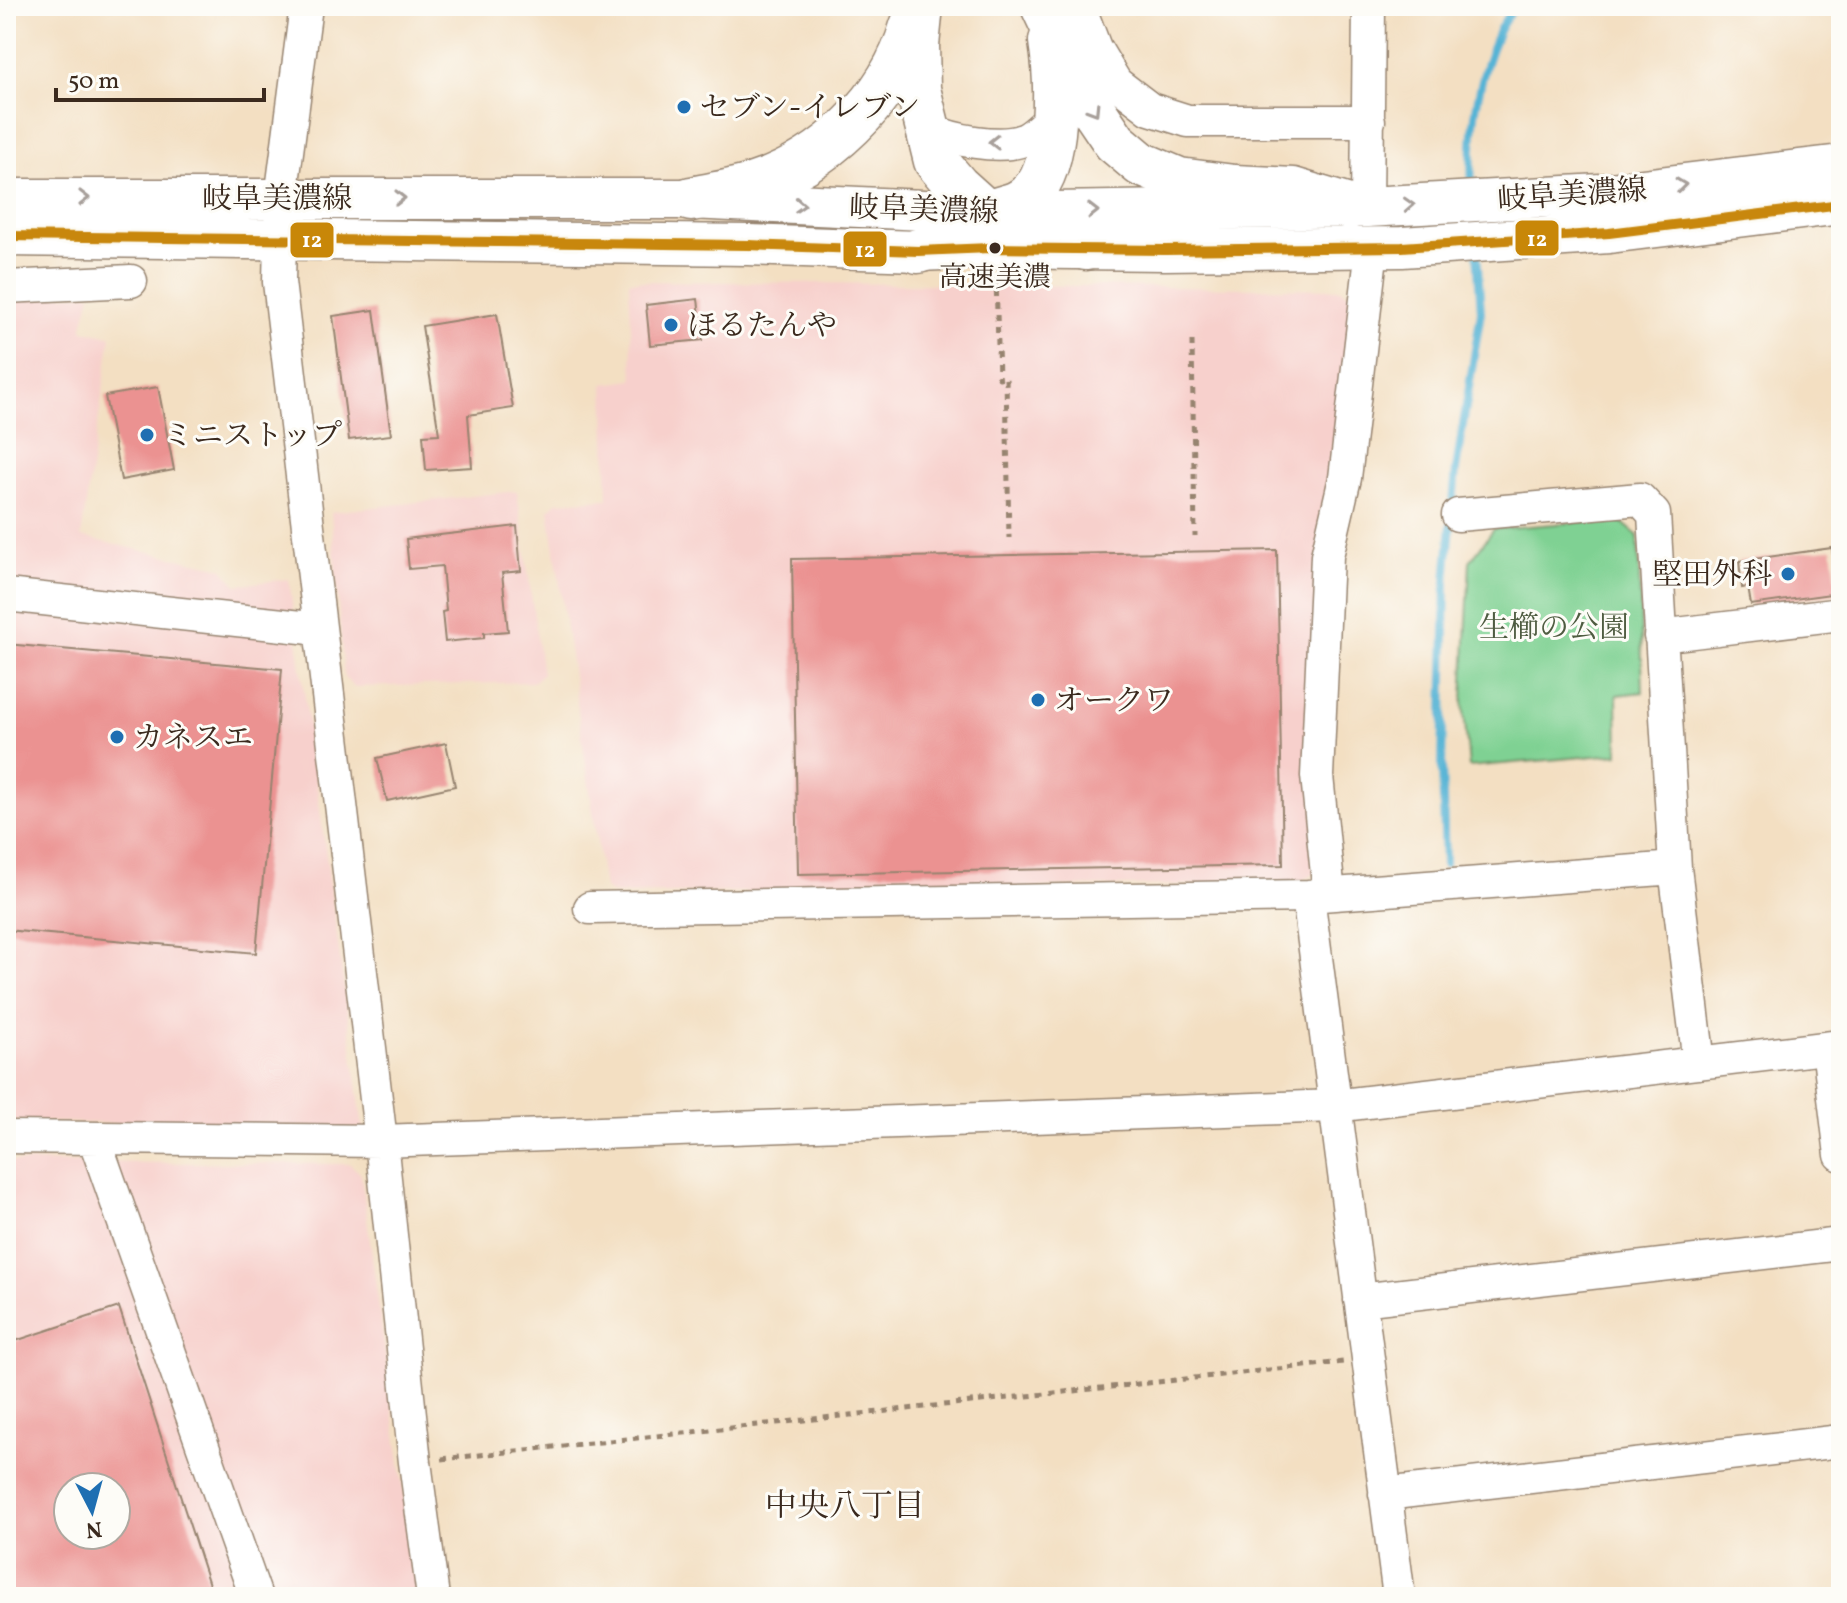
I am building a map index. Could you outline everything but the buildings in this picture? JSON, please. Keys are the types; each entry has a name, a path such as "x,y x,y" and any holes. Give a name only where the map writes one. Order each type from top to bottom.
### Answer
{"highway":[{"path":"919,6 918,89 936,161 957,186 987,213 1041,236 1086,248"},
{"path":"691,199 751,186 793,169 829,144 865,113 890,76 908,40 919,6"},
{"path":"918,251 954,239 987,213 1014,207 1034,191 1050,158 1056,9"},
{"path":"1056,9 1088,102 1115,142 1141,164 1179,180 1293,190 1358,207"}],"main road":[{"name":"岐阜美濃線","path":"6,199 691,199 987,213 1358,207 1601,194 1841,165"},
{"name":"岐阜美濃線","path":"6,236 748,245 918,251 1372,248 1609,233 1841,204"}],"street":[{"path":"306,6 281,198 279,282 433,1597"},
{"path":"1358,207 1369,121 1369,6"},
{"path":"1056,9 1095,48 1116,83 1150,109 1188,121 1369,121"},
{"path":"930,129 945,137 969,142 1023,140 1053,117"},
{"path":"1372,248 1345,478 1327,556 1317,776 1318,895 1334,1106 1399,1597"},
{"path":"6,287 131,281"},
{"path":"1458,515 1640,499 1654,514 1675,868 1699,1063"},
{"path":"6,595 320,629"},
{"path":"1660,636 1841,614"},
{"path":"590,908 1318,895 1675,868"},
{"path":"6,1137 381,1141 1334,1106 1835,1047 1841,1155"},
{"path":"94,1138 256,1597"},
{"path":"1360,1300 1841,1244"},
{"path":"1385,1494 1841,1441"}],"path":[{"path":"996,274 999,378 1006,377 1009,538"},
{"path":"1192,341 1195,536"},
{"path":"415,1462 1367,1359"}],"shaded area":[{"path":"629,281 1342,289 1353,298 1314,873 1298,883 613,894 604,889 549,510 557,502 608,499 604,384 633,380"},
{"path":"91,294 82,330 111,336 81,537 222,568 237,585 289,579 363,1129 6,1121 6,298"},
{"path":"517,491 542,674 533,682 354,687 344,677 331,512"},
{"path":"6,1162 350,1164 361,1174 418,1597 6,1597"}],"green space":[{"name":"生櫛の公園","path":"1618,519 1638,536 1643,692 1617,695 1618,754 1469,767 1463,700 1470,561 1494,529"}],"waterway":[{"path":"1472,191 1473,130 1479,91 1490,52 1513,6"},
{"path":"1445,864 1442,767 1446,581 1456,469 1481,312 1477,252"}],"transit line":[{"name":"12","path":"6,236 748,245 918,251 990,248 1165,250 1402,247 1609,233 1841,204"}],"place":[{"name":"セブン-イレブン","path":"684,107"},
{"name":"高速美濃","path":"995,248"},
{"name":"ほるたんや","path":"671,325"},
{"name":"ミニストップ","path":"147,435"},
{"name":"堅田外科","path":"1788,574"},
{"name":"オークワ","path":"1038,700"},
{"name":"カネスエ","path":"117,737"}],"district":[{"name":"中央八丁目","path":"845,1505"}]}
